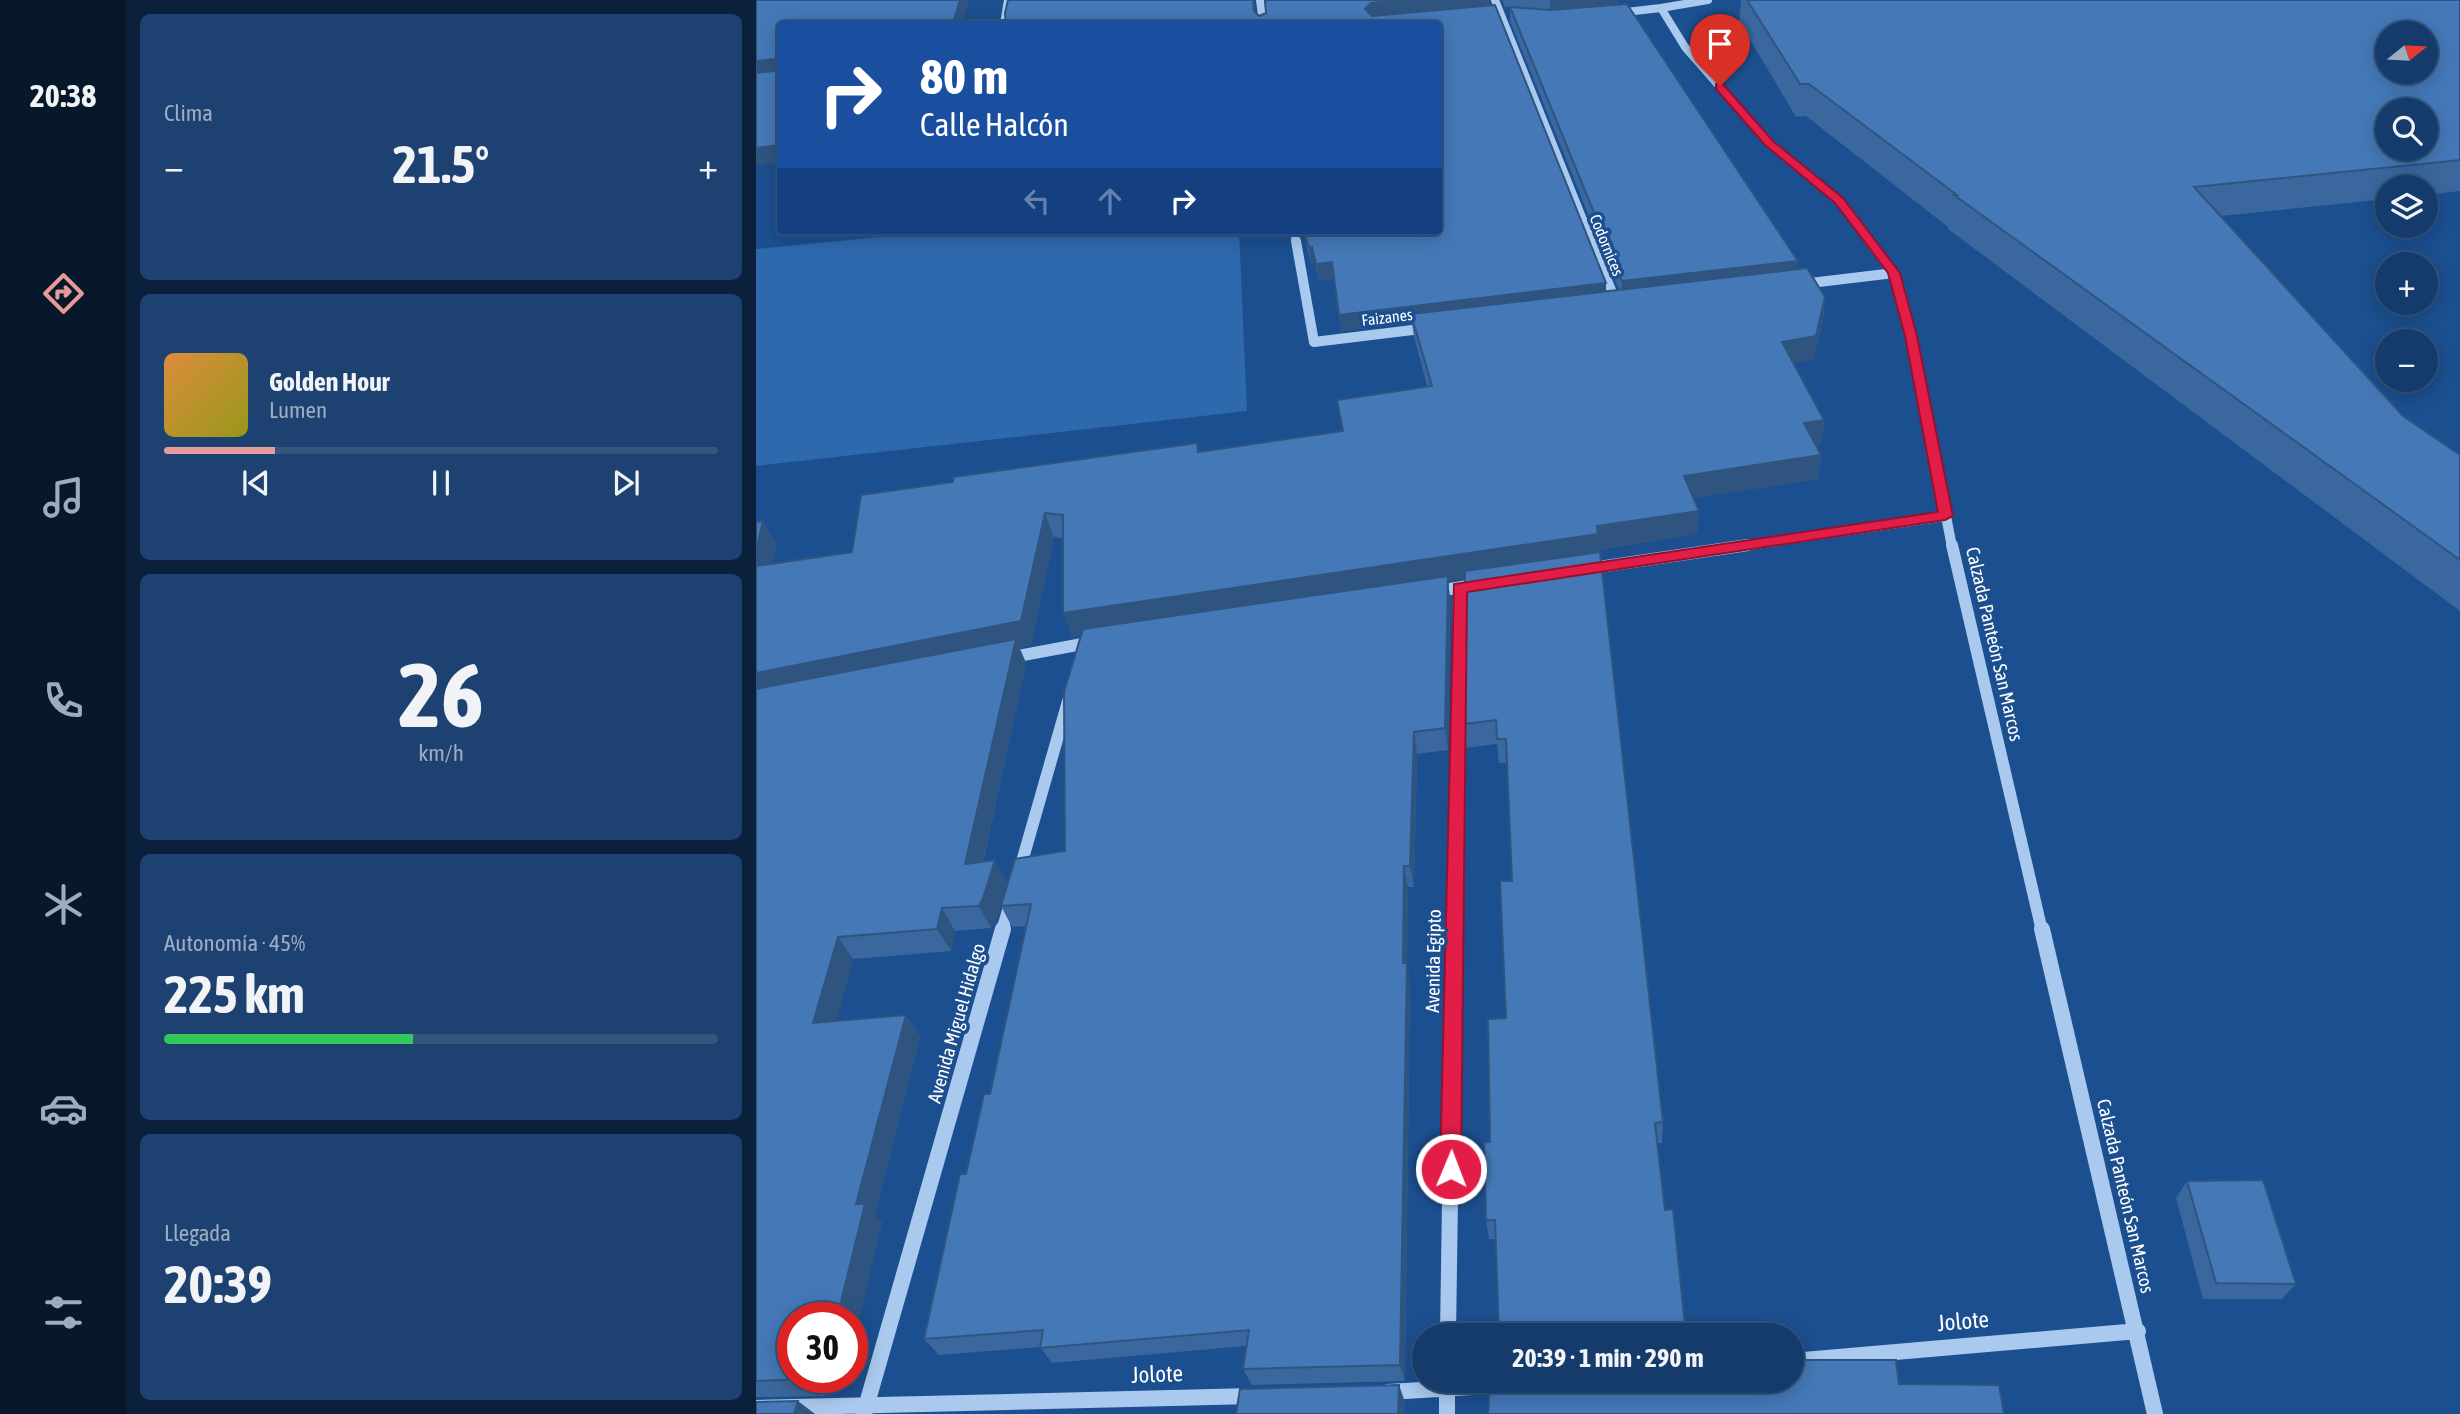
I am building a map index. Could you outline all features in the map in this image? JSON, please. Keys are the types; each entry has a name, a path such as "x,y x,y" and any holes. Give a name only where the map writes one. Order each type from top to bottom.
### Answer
{"street":[{"path":"1004,21 1007,0"},
{"path":"1260,0 1263,21"},
{"name":"Codornices","path":"1495,0 1617,305 1631,304"},
{"path":"1611,13 1708,0"},
{"name":"Calzada Panteón San Marcos","path":"1661,8 1685,47 1769,143 1839,201 1894,273 1911,336 1945,516 2138,1331 2155,1414"},
{"path":"1487,15 1512,14"},
{"name":"Faizanes","path":"1295,235 1314,342 1438,327"},
{"path":"1797,284 1894,273"},
{"path":"1603,307 1617,305"},
{"path":"1567,572 1945,516"},
{"path":"1419,594 1500,582"},
{"name":"Avenida Egipto","path":"1448,1323 1459,588"},
{"path":"988,662 1082,650 1111,639"},
{"name":"Avenida Miguel Hidalgo","path":"865,1410 1073,684"},
{"name":"Jolote","path":"1804,1359 2138,1331"},
{"path":"1364,1393 1412,1389"},
{"path":"1447,1393 1447,1414"},
{"name":"Jolote","path":"756,1408 865,1410 1268,1395"}],"shaded area":[{"path":"900,235 1239,235 1247,411 756,466 756,249"}],"building":[{"path":"756,0 960,0 954,21 777,21 777,63 775,59 756,61"},
{"path":"1008,0 1253,0 1254,11 1259,16 1266,13 1265,0 1406,0 1371,3 1365,9 1372,16 1495,5 1606,283 1339,315 1332,262 1316,264 1312,247 1309,247 1305,235 1442,235 1442,21 1006,21"},
{"path":"1747,0 2460,0 2460,160 2194,187 2375,385 2375,392 2381,392 2403,416 2460,455 2460,560 1954,195 1957,195 1809,84 1800,84"},
{"path":"1627,4 1798,261 1622,281 1510,7 1550,10"},
{"path":"777,69 777,145 756,148 756,73"},
{"path":"1807,268 1825,297 1816,336 1782,342 1824,420 1804,423 1821,455 1684,476 1699,511 1597,526 1598,534 1063,613 1063,515 1045,513 1021,621 756,673 756,566 852,552 861,495 953,482 953,477 1197,443 1198,452 1343,431 1337,400 1432,386 1411,314"},
{"path":"763,521 756,551 756,522"},
{"path":"1600,552 1663,1122 1655,1123 1665,1210 1673,1209 1685,1323 1499,1323 1495,1220 1486,1220 1484,1143 1490,1142 1488,1019 1506,1018 1500,881 1512,881 1506,739 1497,739 1496,720 1463,724 1465,571"},
{"path":"1448,576 1445,728 1414,732 1410,866 1404,866 1403,963 1407,963 1400,1365 1243,1369 1249,1330 1040,1348 1043,1330 924,1339 960,1174 966,1174 984,1094 990,1094 1031,904 1001,906 1015,859 1065,851 1064,692 1083,629"},
{"path":"1016,639 965,864 995,860 979,906 942,908 937,929 838,937 813,1023 906,1015 856,1204 865,1204 841,1302 777,1302 777,1380 756,1381 756,689"},
{"path":"2263,1180 2296,1284 2216,1283 2187,1181"},
{"path":"1804,1360 1896,1360 1899,1384 1999,1385 2004,1414 1488,1414 1489,1393 1804,1393"},
{"path":"1399,1385 1398,1414 1236,1414 1240,1389"},
{"path":"798,1401 794,1414 756,1414 756,1402"}],"route":[{"path":"1451,1169 1459,588 1945,516 1911,336 1894,273 1839,201 1769,143 1720,86"}]}
